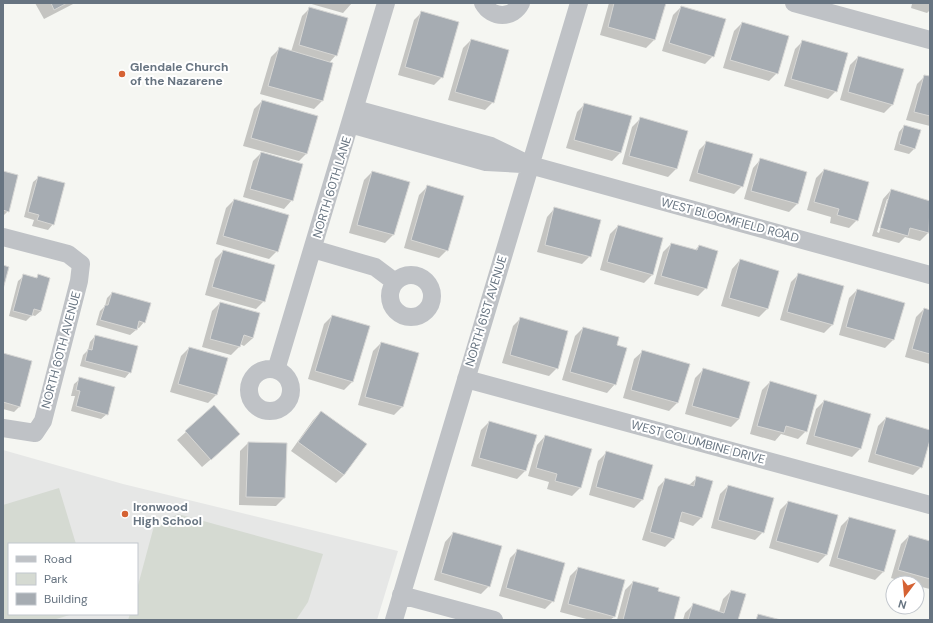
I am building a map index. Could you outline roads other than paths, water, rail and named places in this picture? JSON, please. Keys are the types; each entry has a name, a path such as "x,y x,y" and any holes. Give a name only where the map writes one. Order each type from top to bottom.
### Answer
{"street":[{"name":"NORTH 60TH LANE","path":"276,370 386,3"},
{"path":"483,3 490,12 502,15 515,11 521,3"},
{"name":"NORTH 61ST AVENUE","path":"394,620 579,3"},
{"path":"794,3 930,40"},
{"name":"WEST BLOOMFIELD ROAD","path":"353,117 486,162 530,165 930,275"},
{"name":"NORTH 60TH AVENUE","path":"3,237 68,254 81,264 79,281 43,421 35,433 3,428"},
{"path":"313,249 375,267 396,282"},
{"name":"WEST COLUMBINE DRIVE","path":"466,379 930,505"},
{"path":"401,595 494,620"}],"place":[{"name":"Glendale Church of the Nazarene","path":"122,74"},
{"name":"Ironwood High School","path":"125,514"}]}
